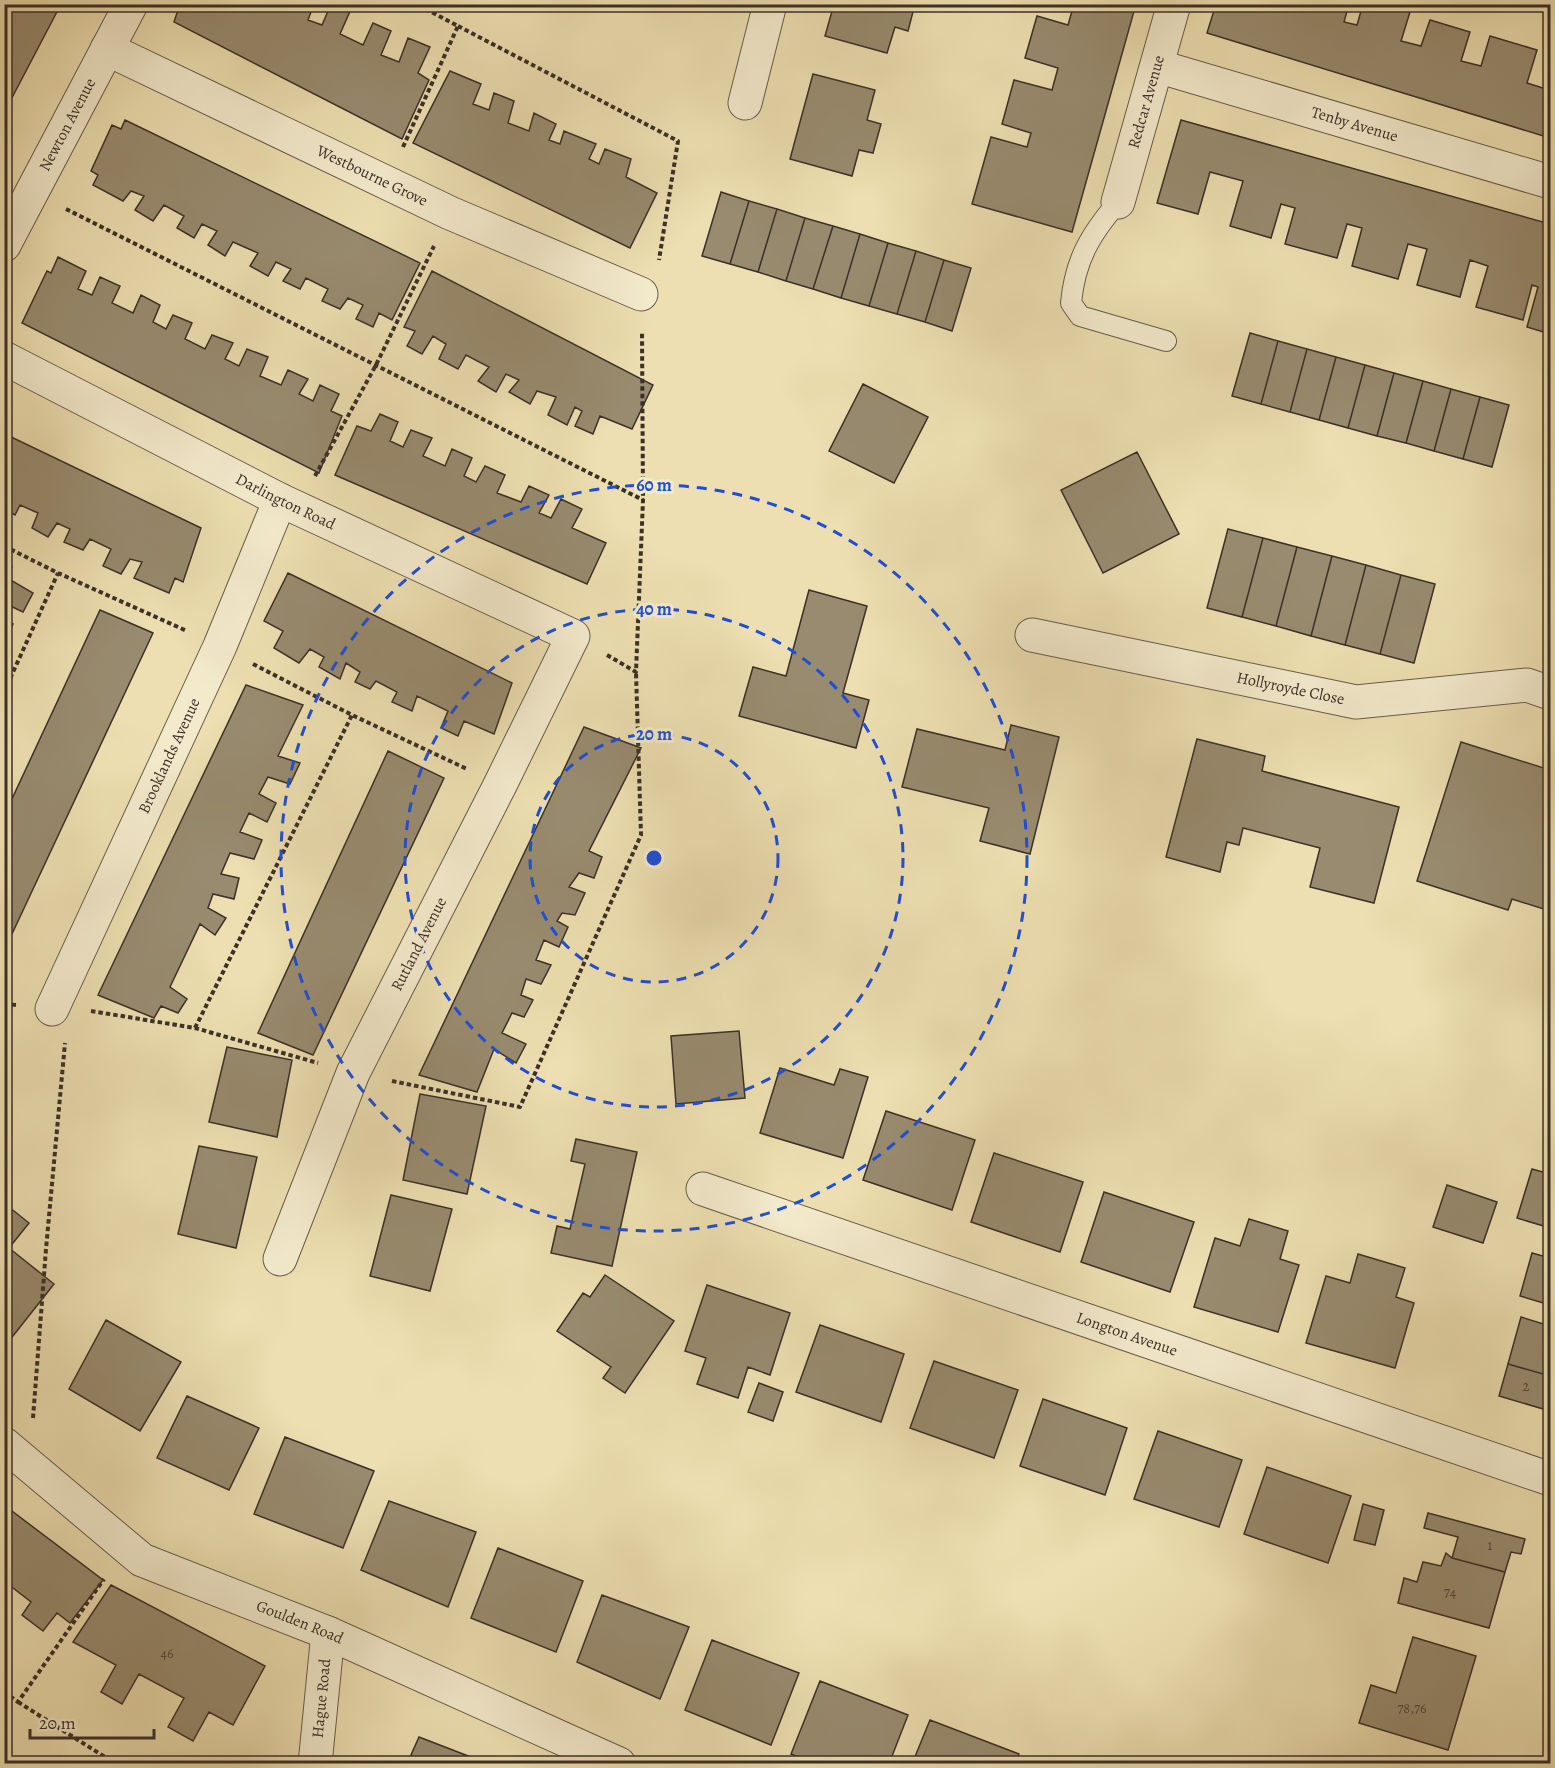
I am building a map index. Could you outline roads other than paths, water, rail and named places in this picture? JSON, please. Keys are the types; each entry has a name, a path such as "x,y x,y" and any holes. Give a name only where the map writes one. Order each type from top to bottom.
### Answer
{"street":[{"name":"Newton Avenue","path":"4,245 131,4"},
{"path":"745,103 770,4"},
{"name":"Redcar Avenue","path":"1118,201 1174,4"},
{"name":"Westbourne Grove","path":"107,49 450,213 641,294"},
{"name":"Tenby Avenue","path":"1157,66 1551,182"},
{"name":"Darlington Road","path":"4,358 288,504 573,636"},
{"name":"Brooklands Avenue","path":"60,1008 220,646 288,504"},
{"name":"Hollyroyde Close","path":"1032,635 1356,702 1527,685 1551,693"},
{"name":"Rutland Avenue","path":"280,1259 353,1073 573,636"},
{"name":"Longton Avenue","path":"703,1189 1551,1479"},
{"name":"Goulden Road","path":"4,1443 142,1560 328,1633 619,1764"},
{"name":"Hague Road","path":"315,1764 328,1633"}],"lane":[{"path":"1118,201 1087,242 1073,285 1071,303 1080,316 1166,341"}]}
